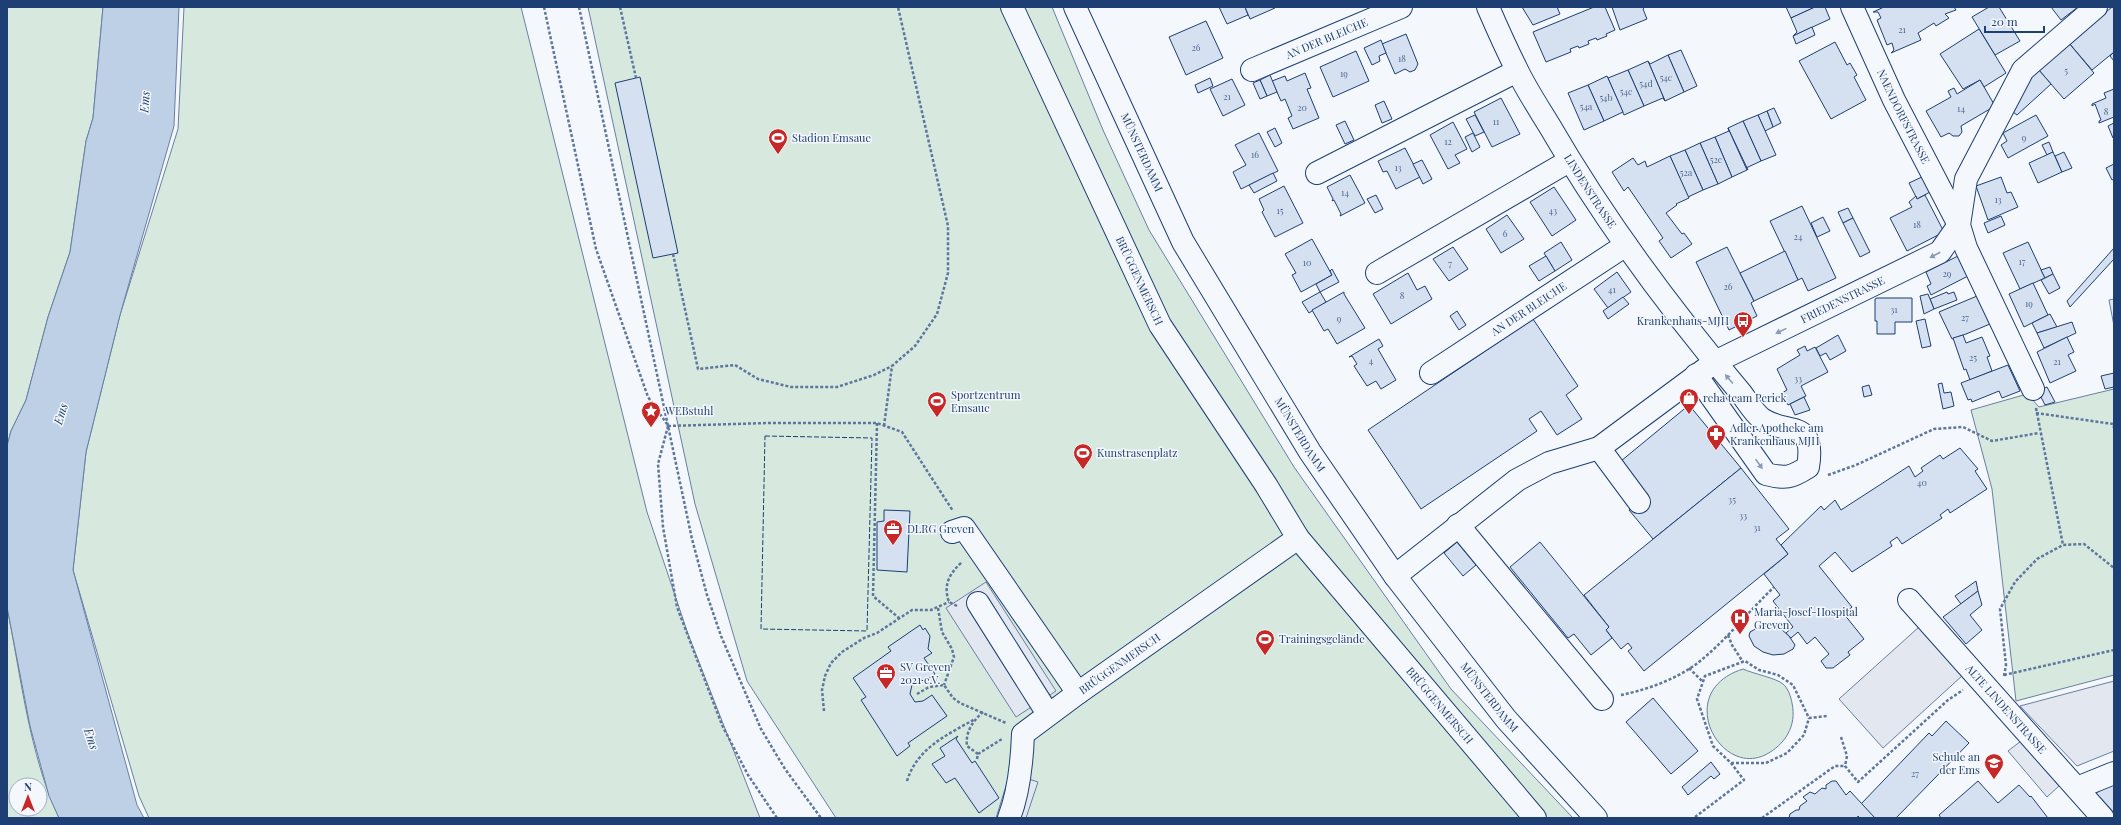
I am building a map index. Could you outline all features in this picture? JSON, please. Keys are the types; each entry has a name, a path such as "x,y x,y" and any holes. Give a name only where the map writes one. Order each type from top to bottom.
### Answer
{"street":[{"name":"BRÜGGENMERSCH","path":"1012,7 1160,325 1266,485 1298,538 1535,818"},
{"name":"MÜNSTERDAMM","path":"1075,7 1183,242 1310,452 1395,576 1506,719 1596,818"},
{"name":"AN DER BLEICHE","path":"1252,70 1401,7"},
{"name":"LINDENSTRASSE","path":"1488,7 1517,71 1569,161 1626,245 1715,362 1762,418 1782,427 1797,429 1805,437 1811,450 1808,467"},
{"name":"NAENDORFSTRASSE","path":"1852,7 1894,100 1959,225"},
{"name":"FRIEDENSTRASSE","path":"2033,389 1966,248 1959,225 1966,179 2023,70 2096,7"},
{"path":"1317,173 1517,71"},
{"path":"1377,273 1569,161"},
{"name":"FRIEDENSTRASSE","path":"1599,448 1715,362 1747,348 1940,252 1959,225"},
{"name":"AN DER BLEICHE","path":"1431,373 1626,245"},
{"path":"1696,375 1766,474 1782,478 1796,475 1808,467"},
{"path":"1395,576 1517,480 1549,463 1599,448 1639,502"},
{"path":"1458,525 1602,699"},
{"path":"964,534 1078,693"},
{"name":"BRÜGGENMERSCH","path":"1020,732 1048,714 1298,538"},
{"name":"ALTE LINDENSTRASSE","path":"1909,600 2103,818"},
{"path":"970,604 1048,714"},
{"path":"1009,818 1014,805 1022,758 1020,732"},
{"path":"2077,788 2114,772"}],"path":[{"path":"544,7 596,248 648,397 668,426 658,464 663,527 677,607 722,725 748,775 777,818"},
{"path":"579,7 694,546 707,595 721,636 761,729 785,769 821,818"},
{"path":"620,7 636,78"},
{"path":"673,254 698,369 734,365 758,379 791,387 837,387 874,375 892,366 915,346 937,314 948,273 948,226 898,7"},
{"path":"884,426 892,366"},
{"path":"2033,389 2036,413 2063,545"},
{"path":"2036,413 2113,424 2114,428"},
{"path":"668,426 768,423 877,423 902,432 964,534 972,552 952,571 948,580 946,593 950,602 956,606 970,604"},
{"path":"877,423 873,596 899,618"},
{"path":"1808,467 1824,476 1856,465 1934,429 1963,427 1992,441 2040,432"},
{"path":"2004,675 2006,664 2000,609 2015,582 2037,559 2063,545 2084,544 2114,568"},
{"path":"1602,699 1651,686 1689,668 1728,635 1774,587"},
{"path":"824,711 822,690 831,663 852,644 877,633 912,610 938,608 950,602"},
{"path":"938,608 942,632 952,649 954,657 944,685"},
{"path":"1728,635 1732,645 1743,662"},
{"path":"1845,766 1858,782 1948,700 1966,689 1987,688 2004,675 2114,650"},
{"path":"1695,817 1744,780 1731,763 1713,746 1697,699 1704,676 1745,661 1759,670 1778,675 1793,685 1809,718 1804,735 1788,753 1766,762 1731,763"},
{"path":"1689,668 1703,682"},
{"path":"917,694 929,687 944,685"},
{"path":"944,685 953,698 1020,732"},
{"path":"907,781 917,759 926,748 975,719 983,712"},
{"path":"1809,718 1827,716"},
{"path":"975,719 968,732 967,746 978,754"},
{"path":"978,754 1020,732"},
{"path":"1841,737 1847,756 1845,766"},
{"path":"977,759 978,754"},
{"path":"1762,818 1835,766 1845,766"}],"shaded area":[{"path":"7,7 103,7 93,118 86,141 70,252 48,317 26,400 11,431 7,446"},
{"path":"184,7 521,7 647,512 688,634 760,818 149,818 139,796 73,570 86,452 120,315 178,129"},
{"name":"Sportzentrum Emsaue","path":"588,7 1052,7 1103,130 1149,230 1294,467 1451,689 1573,818 836,818 747,681 695,504"},
{"path":"2114,299 2114,326 2109,300"},
{"path":"2114,389 2114,675 2016,701 1992,489 1971,410 2027,394 2039,407"},
{"path":"986,582 1056,691 1016,717 946,608"},
{"path":"7,607 27,714 43,777 8,777 8,817 48,817 48,790 59,818 7,818"},
{"path":"1919,627 1963,675 1883,748 1839,699"},
{"path":"1743,669 1783,684 1790,695 1793,711 1791,727 1784,740 1765,755 1748,759 1732,754 1719,743 1710,728 1707,712 1710,695 1722,680"},
{"path":"2114,681 2114,751 2077,766 2020,706"},
{"path":"2021,741 2059,786 2047,797 2008,751"},
{"path":"1010,773 1038,782 1026,818 996,818"}],"water":[{"name":"Ems","path":"103,7 179,7 174,126 120,315 86,452 73,570 137,805 144,818 59,818 49,796 48,777 44,777 30,726 7,607 7,446 11,431 26,400 48,317 70,252 86,141 93,118"}],"building":[{"path":"1219,7 1245,7 1248,15 1227,24"},
{"path":"1245,7 1275,7 1275,8 1250,19"},
{"path":"1522,7 1557,7 1560,14 1533,25"},
{"path":"1594,7 1605,7 1615,30 1606,34 1607,36 1597,40 1596,38 1588,41 1589,44 1579,48 1578,46 1570,49 1571,52 1546,62 1533,32"},
{"path":"1612,7 1645,7 1643,9 1647,19 1620,30"},
{"path":"1786,7 1815,7 1791,18"},
{"path":"1815,7 1825,7 1830,19 1793,36 1797,32 1791,18"},
{"path":"1884,7 1954,7 1956,10 1945,14 1949,18 1936,26 1934,23 1918,33 1921,40 1891,53 1894,50 1892,43 1887,45 1877,20 1881,18 1878,12 1873,12"},
{"path":"1989,7 1999,7 2020,41 1995,55 1972,17"},
{"path":"2051,7 2078,7 2061,20"},
{"path":"2112,7 2114,7 2114,52 2092,70 2069,43"},
{"path":"1206,21 1223,58 1186,75 1169,37"},
{"path":"1812,27 1815,35 1796,44 1793,36"},
{"path":"1979,29 2006,73 1984,87 1980,80 1963,89 1940,54"},
{"path":"1406,34 1418,64 1415,70 1410,72 1405,69 1395,74 1382,44"},
{"path":"1381,40 1386,53 1379,56 1380,61 1372,65 1364,48"},
{"path":"1835,42 1847,65 1850,63 1857,75 1854,77 1866,100 1831,119 1799,61"},
{"path":"2068,42 2094,73 2064,99 2038,69"},
{"path":"1681,50 1697,86 1684,92 1668,55"},
{"path":"1356,51 1369,81 1333,97 1320,67"},
{"path":"2114,52 2114,61 2110,56"},
{"path":"1668,55 1684,92 1665,101 1648,61 1650,64"},
{"path":"1648,61 1665,101 1663,98 1644,106 1628,70"},
{"path":"2038,69 2051,84 2017,115 2013,112 2028,78"},
{"path":"1628,70 1644,106 1624,115 1608,78"},
{"path":"1305,73 1311,88 1307,89 1319,118 1293,129 1288,118 1292,116 1285,99 1281,101 1272,81 1285,76 1287,81"},
{"path":"1270,75 1277,92 1267,96 1260,80"},
{"path":"1607,76 1623,112 1604,121 1588,85"},
{"path":"640,77 678,253 653,258 615,83"},
{"path":"1210,78 1213,86 1198,93 1195,85"},
{"path":"1232,79 1245,105 1223,116 1210,89"},
{"path":"1260,80 1267,96 1260,99 1253,83"},
{"path":"1980,80 1995,106 1961,126 1962,132 1959,136 1953,136 1949,133 1941,137 1926,111 1951,97 1948,91 1954,88 1957,94"},
{"path":"1588,85 1604,121 1584,130 1568,93"},
{"path":"2114,89 2114,117 2099,123 2101,120 2095,104 2092,106 2092,104 2106,98 2104,93"},
{"path":"1501,98 1520,134 1492,147 1474,112"},
{"path":"1384,101 1392,119 1382,123 1375,105"},
{"path":"1774,108 1781,123 1773,127 1767,111"},
{"path":"1767,111 1773,127 1765,131 1758,115"},
{"path":"1475,115 1484,132 1475,136 1466,119"},
{"path":"1758,115 1776,155 1761,161 1743,121"},
{"path":"2036,115 2048,136 2008,158 2001,145 2007,141 2003,133"},
{"path":"1345,121 1354,140 1345,144 1336,125"},
{"path":"1743,121 1761,161 1747,168 1728,128"},
{"path":"1453,122 1467,149 1455,155 1460,163 1448,169 1430,135"},
{"path":"2114,123 2114,137 2113,138 2108,126"},
{"path":"1275,128 1282,143 1275,147 1267,132"},
{"path":"1728,128 1747,170 1732,177 1715,137 1729,131"},
{"path":"1259,133 1278,171 1241,189 1233,172 1246,165 1235,145"},
{"path":"1473,133 1480,147 1472,152 1465,137"},
{"path":"1715,137 1732,177 1718,184 1700,143"},
{"path":"2049,142 2053,152 2047,155 2042,145"},
{"path":"1700,143 1718,184 1703,190 1685,150"},
{"path":"1405,148 1420,177 1396,189 1387,171 1383,172 1378,161"},
{"path":"1685,150 1703,190 1688,197 1670,156"},
{"path":"2053,152 2062,172 2038,183 2029,163"},
{"path":"2064,152 2072,168 2062,172 2055,156"},
{"path":"1670,156 1689,198 1676,204 1677,205 1666,213 1682,234 1684,233 1692,244 1671,258 1659,241 1663,238 1628,187 1624,191 1612,172 1633,158 1638,165 1645,161 1647,167"},
{"path":"1422,160 1432,179 1423,184 1413,164"},
{"path":"2114,164 2114,179 2112,180 2106,168"},
{"path":"1273,173 1277,181 1254,193 1249,185"},
{"path":"1350,175 1365,203 1340,216 1341,214 1334,200 1332,201 1333,199 1327,187"},
{"path":"1924,176 1932,191 1917,199 1909,183"},
{"path":"2001,177 2007,193 2011,192 2018,207 1988,220 1976,186"},
{"path":"1284,186 1303,223 1275,237 1262,212 1264,210 1259,199"},
{"path":"1554,187 1576,220 1552,236 1530,202"},
{"path":"1376,195 1383,209 1375,213 1367,199"},
{"path":"1925,195 1944,232 1907,251 1890,218 1912,207 1909,202 1916,196 1917,199"},
{"path":"1802,206 1836,278 1808,291 1802,278 1798,280 1770,221"},
{"path":"1848,208 1853,218 1843,223 1838,212"},
{"path":"1507,215 1524,239 1501,253 1486,229"},
{"path":"2001,216 2005,225 1988,233 1984,223"},
{"path":"1823,217 1830,231 1817,237 1811,223"},
{"path":"1853,218 1870,252 1860,257 1843,223"},
{"path":"1312,239 1332,275 1301,292 1292,275 1296,273 1285,254"},
{"path":"1561,242 1572,260 1555,271 1544,253"},
{"path":"2028,242 2045,278 2020,289 2003,253"},
{"path":"1453,247 1468,269 1449,281 1433,259"},
{"path":"1727,247 1754,301 1751,303 1757,316 1729,330 1696,262"},
{"path":"2114,248 2114,259 2070,307 2067,301"},
{"path":"1785,251 1798,280 1754,301 1740,273"},
{"path":"1546,256 1555,271 1539,281 1529,266"},
{"path":"1958,256 1968,276 1931,295 1927,286 1931,284 1926,272"},
{"path":"2050,267 2053,274 2045,278 2041,270"},
{"path":"1332,269 1339,282 1320,292 1316,284 1332,275 1330,271"},
{"path":"1617,272 1631,292 1608,308 1594,289"},
{"path":"1408,273 1417,290 1425,286 1432,299 1391,324 1373,294"},
{"path":"2053,274 2060,288 2049,294 2041,280"},
{"path":"2033,283 2048,315 2024,327 2009,294"},
{"path":"1320,292 1326,302 1309,313 1302,302"},
{"path":"1344,292 1365,328 1337,344 1328,329 1324,331 1312,310"},
{"path":"1947,292 1948,294 1954,292 1957,300 1934,309 1930,299"},
{"path":"1928,294 1934,309 1924,314 1920,296"},
{"path":"1977,296 1990,324 1952,339 1939,312"},
{"path":"1623,297 1629,304 1608,319 1603,311"},
{"path":"1912,298 1912,322 1895,322 1895,334 1877,334 1877,321 1875,321 1875,299"},
{"path":"1457,311 1466,325 1459,330 1450,316"},
{"path":"2050,314 2057,327 2037,333 2032,323"},
{"path":"1533,319 1578,386 1566,395 1582,419 1557,435 1541,411 1529,419 1537,431 1421,509 1368,430"},
{"path":"1925,319 1931,346 1922,348 1916,321"},
{"path":"2072,322 2076,333 2044,348 2037,333"},
{"path":"1838,335 1846,351 1830,360 1826,353 1820,356 1816,348"},
{"path":"1963,335 1966,343 1982,337 1990,356 1987,357 1992,371 1970,380 1966,369 1964,370 1953,338"},
{"path":"2067,337 2074,352 2068,355 2076,371 2050,383 2037,352"},
{"path":"1379,339 1383,346 1378,349 1396,380 1381,389 1376,381 1367,386 1354,366 1357,364 1352,356 1349,357"},
{"path":"1805,346 1807,351 1815,347 1828,372 1801,386 1806,396 1788,405 1782,393 1787,390 1777,369 1800,355 1797,350"},
{"path":"2008,365 2020,391 2002,398 1999,391 1972,402 1971,399 1968,400 1961,383"},
{"path":"2114,373 2114,387 2105,389 2101,376"},
{"path":"1942,383 1944,393 1951,392 1954,406 1943,409 1938,384"},
{"path":"1869,385 1872,395 1864,397 1862,387"},
{"path":"2047,387 2055,402 2045,405 2038,391"},
{"path":"1804,397 1810,410 1795,415 1790,404"},
{"path":"1689,405 1741,468 1653,539 1629,510 1648,495 1621,461"},
{"path":"1960,448 1978,469 1975,471 1987,489 1950,513 1948,509 1940,515 1942,518 1902,544 1897,537 1890,542 1892,546 1852,572 1835,552 1819,566 1852,607 1844,614 1864,639 1848,652 1850,655 1833,668 1826,668 1821,661 1829,654 1815,637 1807,644 1798,632 1791,638 1786,633 1793,627 1773,601 1780,595 1764,574 1788,554 1781,545 1821,506 1824,510 1835,500 1841,510 1909,466 1915,477 1923,471 1921,468 1940,455 1943,459"},
{"path":"1741,468 1789,529 1776,539 1788,554 1644,671 1628,651 1632,648 1628,643 1621,649 1606,630 1609,627 1584,595"},
{"name":"DLRG Greven","path":"884,510 910,511 907,572 877,570 877,522 884,521"},
{"path":"1457,542 1476,565 1463,576 1444,553"},
{"path":"1540,542 1609,627 1606,630 1612,638 1591,655 1574,634 1568,638 1510,567"},
{"path":"1976,581 1978,591 1961,604 1955,596"},
{"path":"1978,591 1982,605 1970,615 1982,630 1966,644 1943,617"},
{"name":"SV Greven 2021 e.V.","path":"920,625 923,630 925,628 930,636 928,649 932,653 924,658 935,674 925,681 920,680 912,685 910,694 915,702 923,701 932,695 947,716 908,743 910,746 897,756 861,700 866,697 853,678 891,651 888,647"},
{"path":"1770,626 1781,629 1789,636 1795,645 1793,649 1784,654 1773,655 1763,652 1754,646 1749,636 1750,632 1759,627"},
{"path":"1653,698 1698,751 1671,774 1626,722"},
{"path":"1946,721 1969,743 1896,818 1875,818 1861,804 1929,733 1932,736"},
{"path":"958,736 956,739 972,763 975,761 999,798 979,813 955,778 946,783 932,764 945,756 940,748"},
{"path":"1711,762 1720,774 1714,779 1711,776 1688,795 1682,787"},
{"path":"1832,781 1836,781 1846,795 1850,791 1875,818 1860,818 1858,816 1857,818 1789,818 1790,814 1796,810 1799,810 1800,806 1807,801 1803,797 1810,792 1815,794 1822,788 1826,789 1826,785"},
{"path":"1978,781 1998,803 2019,785 2030,797 2031,796 2048,818 1941,818 1939,815"},
{"path":"2114,783 2114,813 2096,793"}],"fence":[{"path":"765,436 872,438 867,631 761,629 765,436"}],"place":[{"name":"Stadion Emsaue","path":"778,155"},
{"name":"Krankenhaus-MJH","path":"1743,338"},
{"name":"reha team Perick","path":"1689,415"},
{"name":"Sportzentrum Emsaue","path":"937,418"},
{"name":"WEBstuhl","path":"651,428"},
{"name":"Adler Apotheke am Krankenhaus MJH","path":"1716,451"},
{"name":"Kunstrasenplatz","path":"1083,470"},
{"name":"DLRG Greven","path":"893,546"},
{"name":"Maria-Josef-Hospital Greven","path":"1740,635"},
{"name":"Trainingsgelände","path":"1265,656"},
{"name":"SV Greven 2021 e.V.","path":"886,690"},
{"name":"Schule an der Ems","path":"1994,780"}]}
